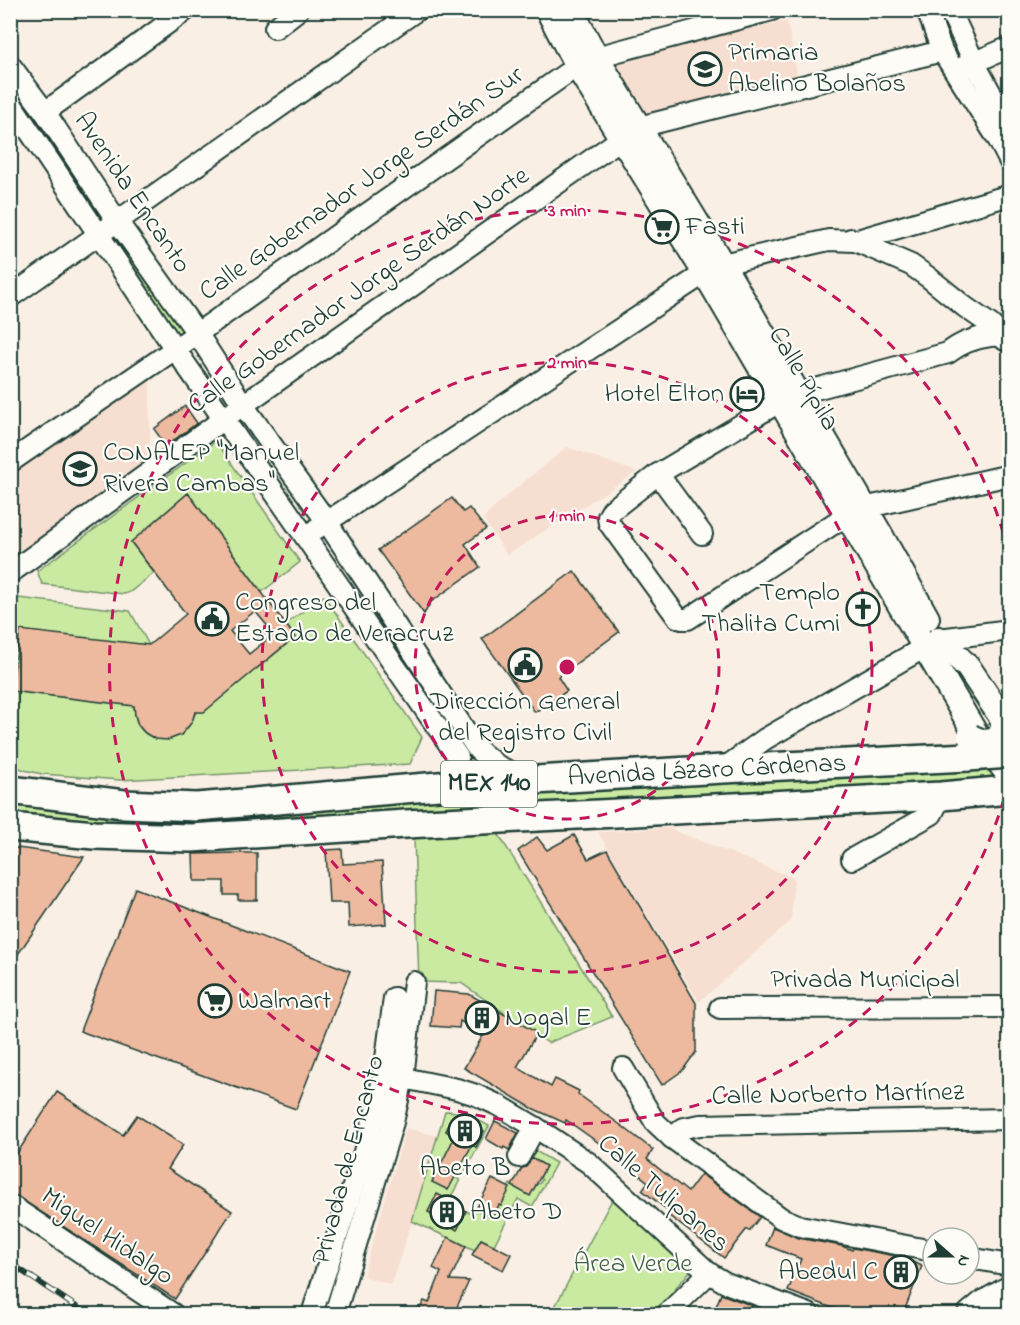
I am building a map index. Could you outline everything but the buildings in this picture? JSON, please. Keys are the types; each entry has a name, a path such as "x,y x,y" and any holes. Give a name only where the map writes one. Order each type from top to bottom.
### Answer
{"highway":[{"name":"Avenida Lázaro Cárdenas","path":"16,789 124,804 197,807 450,786 768,767 969,747 1010,752"},
{"name":"Avenida Lázaro Cárdenas","path":"10,827 94,835 190,838 997,792"}],"main road":[{"name":"Calle Pípila","path":"548,10 586,61 714,268 932,643 974,730 1010,776"},
{"name":"Calle Pípila","path":"571,10 586,61"},
{"name":"Calle Pípila","path":"932,643 1010,752"},
{"path":"932,643 968,667 1000,715 1003,729 997,739 987,742 978,741 969,747 963,728 930,669 932,643"},
{"path":"970,1314 982,1304 1010,1288"},
{"path":"997,1314 1010,1307"}],"street":[{"path":"45,112 186,10"},
{"path":"274,28 298,10"},
{"path":"10,297 417,10"},
{"name":"Calle Gobernador Jorge Serdán Sur","path":"10,462 586,61 772,10"},
{"path":"927,10 942,51 1010,162"},
{"path":"950,10 974,63 1009,127"},
{"path":"955,70 1010,47"},
{"name":"Calle Gobernador Jorge Serdán Norte","path":"10,573 243,405 630,132 942,51"},
{"name":"Avenida Encanto","path":"10,65 45,112 243,405 327,522 477,750 498,766 529,782"},
{"name":"Avenida Encanto","path":"10,102 18,128 99,235 175,349 458,757 458,770 450,786"},
{"path":"841,238 1010,186"},
{"path":"306,536 714,268 1010,195"},
{"path":"841,238 911,265 992,325 1007,339"},
{"path":"1007,339 992,336 975,339 955,347 948,353 789,398 658,474 612,510 609,523 677,617 688,619 856,511 1010,475"},
{"path":"658,474 702,534"},
{"path":"723,769 765,739 932,643 1010,630"},
{"path":"765,739 763,756 768,767"},
{"path":"852,859 932,814 941,796"},
{"name":"Privada de Encanto","path":"312,1314 375,1114 393,1076 414,982"},
{"name":"Privada de Encanto","path":"335,1314 393,1122 394,998"},
{"name":"Privada Municipal","path":"720,1008 1010,1007"},
{"path":"623,1068 655,1122 672,1138 781,1218 800,1226 921,1249"},
{"name":"Calle Tulipanes","path":"393,1076 457,1089 500,1106 589,1163 709,1273 726,1283 808,1314"},
{"name":"Calle Norberto Martínez","path":"672,1138 684,1128 700,1125 1010,1119"},
{"path":"519,1157 535,1127"},
{"name":"Miguel Hidalgo","path":"10,1205 173,1314"},
{"path":"981,1260 1010,1265"},
{"path":"667,1314 709,1273"}],"shaded area":[{"name":"Primaria Abelino Bolaños","path":"787,21 798,79 642,118 608,59"},
{"name":"CONALEP \"Manuel Rivera Cambas\"","path":"150,377 150,461 11,558 10,476"},
{"path":"567,447 637,472 507,555 483,519 504,498"},
{"path":"668,828 794,878 791,921 699,1002 598,832"},
{"path":"406,1128 438,1136 391,1285 363,1276"}],"green space":[{"path":"10,58 116,219 104,228 11,87"},
{"path":"124,230 193,326 178,336 112,240"},
{"path":"216,441 300,562 262,592 188,493 131,542 154,573 130,592 124,594 42,584 37,571"},
{"path":"324,596 422,737 410,764 120,780 42,774 11,764 10,597 130,611 149,645 134,706 136,720 141,730 151,737 168,739 185,731 196,712 204,711 295,637 286,624"},
{"path":"1009,764 1009,778 159,826 86,823 11,814 11,801"},
{"path":"497,832 612,1017 548,1043 461,983 419,982 414,837"},
{"path":"445,1111 462,1114 489,1126 463,1175 458,1172 464,1160 439,1163 432,1182 455,1177 460,1180 448,1202 436,1196 428,1212 440,1218 439,1220 458,1228 466,1211 473,1214 476,1209 492,1218 510,1184 530,1195 542,1180 540,1178 546,1166 530,1157 534,1150 556,1163 532,1207 518,1199 494,1245 481,1239 475,1250 412,1221","holes":["454,1115 466,1121 467,1119 472,1121 471,1124 484,1131 476,1147 446,1131"]},
{"name":"Área Verde","path":"621,1183 703,1257 678,1285 657,1314 551,1314"}],"railway":[{"path":"10,1263 87,1314"}],"place":[{"name":"Primaria Abelino Bolaños","path":"705,69"},
{"name":"Fasti","path":"662,227"},
{"name":"Hotel Elton","path":"747,394"},
{"name":"CONALEP \"Manuel Rivera Cambas\"","path":"80,469"},
{"name":"Templo Thalita Cumi","path":"863,609"},
{"name":"Congreso del Estado de Veracruz","path":"212,619"},
{"name":"Dirección General del Registro Civil","path":"525,665"},
{"name":"Walmart","path":"215,1001"},
{"name":"Nogal E","path":"482,1018"},
{"name":"Abeto B","path":"465,1131"},
{"name":"Abeto D","path":"447,1212"},
{"name":"Abedul C","path":"901,1272"}]}
